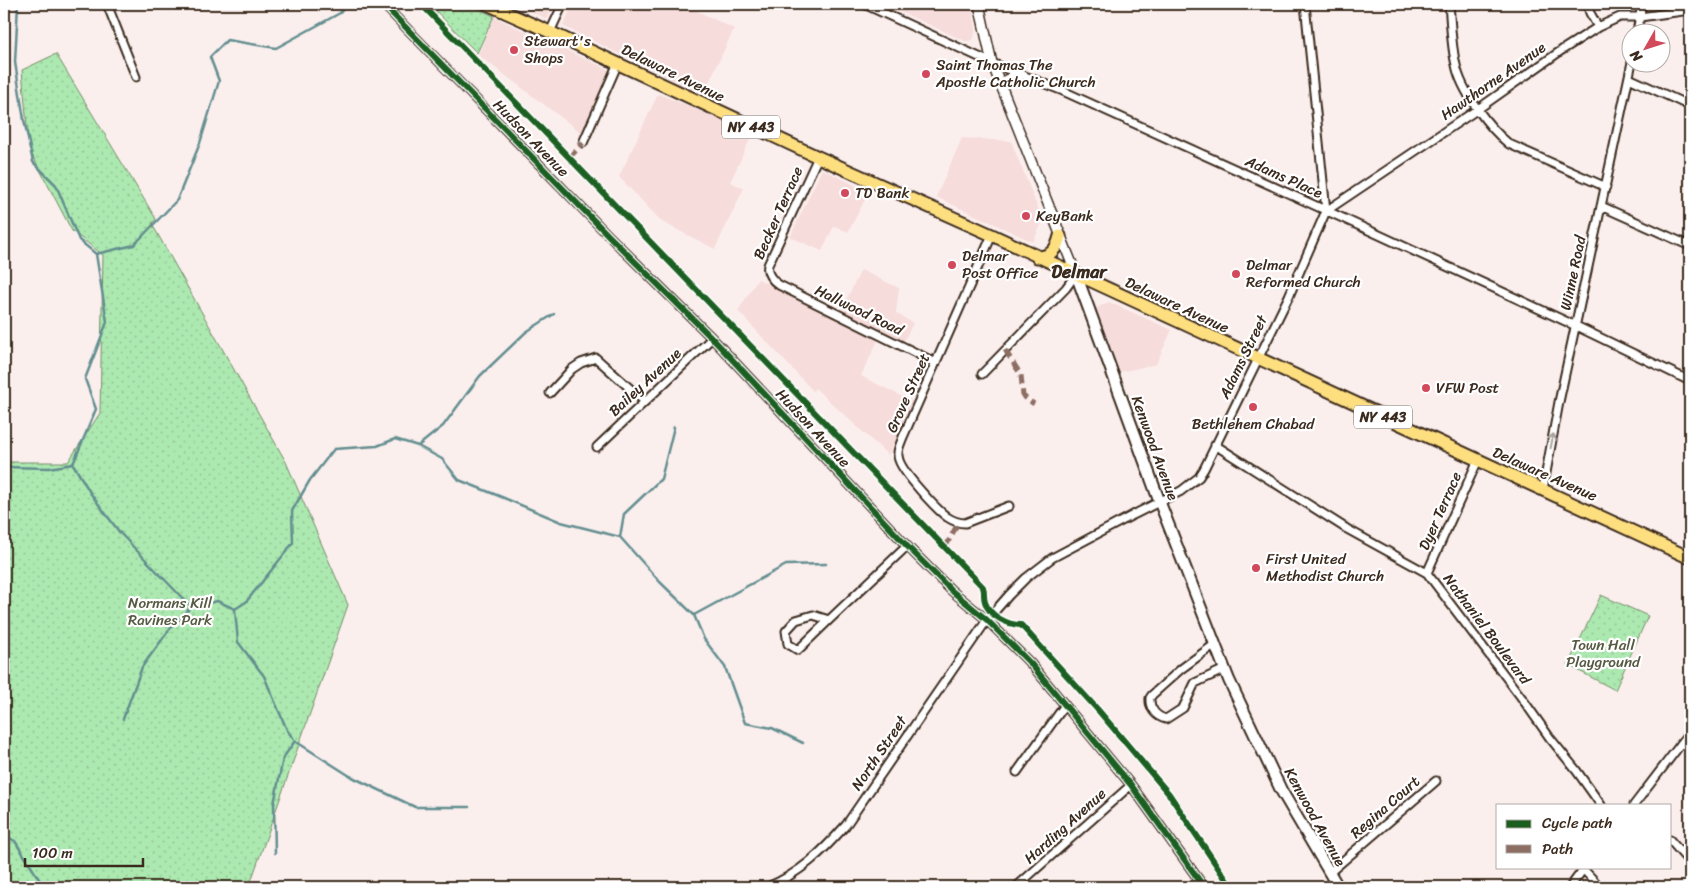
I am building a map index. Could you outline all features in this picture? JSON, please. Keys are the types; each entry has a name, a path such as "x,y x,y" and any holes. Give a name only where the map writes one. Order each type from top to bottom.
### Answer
{"main road":[{"name":"Delaware Avenue","path":"487,4 1690,558"},
{"path":"1037,257 1050,254 1056,247 1060,236"},
{"name":"Kenwood Avenue","path":"1076,274 1160,503 1225,669 1281,790 1338,887"}],"street":[{"path":"107,4 136,77"},
{"name":"Hudson Avenue","path":"383,4 609,236 712,338 907,546 952,591 987,620 1031,664 1131,785 1204,887"},
{"path":"550,32 563,4"},
{"name":"Adams Place","path":"864,4 992,63 1071,95 1326,211 1576,326 1690,381"},
{"name":"Kenwood Avenue","path":"980,4 992,63 1076,274"},
{"name":"Adams Street","path":"993,612 1026,578 1046,562 1181,491 1199,477 1216,445 1289,296 1326,211 1305,4"},
{"path":"1449,4 1456,66 1461,82 1478,109 1502,139 1509,144 1606,187"},
{"path":"1587,4 1598,28"},
{"path":"1639,22 1642,4"},
{"name":"Hawthorne Avenue","path":"1326,211 1562,50 1598,28 1620,17 1640,17 1690,10"},
{"path":"583,143 618,63"},
{"name":"Winne Road","path":"1542,489 1630,72"},
{"path":"1000,83 1022,75"},
{"path":"1629,78 1690,106"},
{"name":"Becker Terrace","path":"772,280 768,271 768,265 818,157"},
{"path":"1602,206 1690,246"},
{"name":"Grove Street","path":"992,235 898,450 898,458 911,480 946,517 958,523 965,523 1009,506"},
{"path":"982,374 1066,288 1076,274"},
{"name":"Hallwood Road","path":"772,280 778,285 936,363"},
{"name":"Bailey Avenue","path":"597,447 712,338"},
{"path":"550,393 572,369 580,363 596,358 644,401"},
{"name":"Nathaniel Boulevard","path":"1216,445 1347,529 1427,573 1600,804"},
{"name":"Dyer Terrace","path":"1427,573 1478,460"},
{"path":"829,620 813,615 796,620 786,631 788,644 798,650 907,546"},
{"name":"North Street","path":"767,887 784,881 797,872 830,843 846,825 993,612"},
{"path":"1215,644 1181,669 1152,695 1150,698 1151,707 1161,718 1166,718 1183,708 1195,684 1225,669"},
{"path":"1016,772 1065,705"},
{"path":"1637,804 1690,732"},
{"name":"Regina Court","path":"1329,873 1436,781"},
{"name":"Harding Avenue","path":"1016,887 1131,785"},
{"path":"1672,842 1690,863"},
{"path":"1570,887 1584,868 1600,887"}],"shaded area":[{"path":"514,4 554,4 547,19"},
{"path":"573,4 683,4 734,29 703,95 563,26"},
{"path":"883,4 971,4 976,28 974,38 970,41 965,41"},
{"path":"494,17 609,70 582,133 478,55"},
{"path":"658,94 733,123 753,133 730,182 744,188 715,249 662,222 619,177"},
{"path":"962,138 1011,141 1043,221 1033,242 936,197"},
{"path":"822,169 869,192 848,232 834,226 822,251 790,237"},
{"path":"861,270 899,288 896,313 913,323 904,341 841,311"},
{"path":"758,279 878,340 861,376 913,402 888,455 815,388 813,391 738,311"},
{"path":"1109,302 1172,330 1156,364 1120,372 1096,308"}],"green space":[{"path":"429,4 467,4 494,16 477,53"},
{"name":"Normans Kill Ravines Park","path":"56,54 156,219 152,224 286,462 348,605 249,887 4,887 4,462 68,462 100,413 103,255 72,231 29,149 22,70"},
{"name":"Town Hall Playground","path":"1601,595 1648,616 1615,690 1568,665"}],"waterway":[{"path":"4,467 49,468 73,464 96,409 85,379 107,322 96,254 79,240 56,185 33,162 15,62 18,4"},
{"path":"96,254 134,245 177,200 200,143 219,81 210,57 227,40 276,48 340,13 347,4"},
{"path":"418,446 443,426 480,376 526,332 554,314"},
{"path":"620,537 624,514 661,479 674,427"},
{"path":"73,464 91,494 120,533 191,607 217,601 235,609 246,602 293,543 292,511 310,480 334,449 377,446 395,439 418,446 442,459 459,480 561,522 620,537 660,582 694,615 786,565 826,564"},
{"path":"123,719 142,667 169,630 191,607"},
{"path":"235,610 238,642 264,676 287,730 295,741 350,776 415,807 469,807"},
{"path":"694,615 704,639 725,667 745,723 772,728 803,743"},
{"path":"275,853 274,804 283,758 295,741"},
{"path":"4,835 15,841 44,887"}],"marked path":[{"path":"569,158 583,143"},
{"path":"1005,350 1021,375 1023,396 1034,404"},
{"path":"945,548 958,523"}],"cycle path":[{"path":"383,4 609,236 712,338 907,546 952,591 987,620 1031,664 1131,785 1204,887"},
{"path":"421,4 983,587 984,600 990,612 1000,619 1021,625 1098,710 1169,794 1231,887"}],"place":[{"name":"Stewart's Shops","path":"514,50"},
{"name":"Saint Thomas The Apostle Catholic Church","path":"926,74"},
{"name":"TD Bank","path":"845,193"},
{"name":"KeyBank","path":"1026,216"},
{"name":"Delmar Post Office","path":"952,265"},
{"name":"Delmar Reformed Church","path":"1236,274"},
{"name":"VFW Post","path":"1426,388"},
{"name":"Bethlehem Chabad","path":"1253,407"},
{"name":"First United Methodist Church","path":"1256,568"}],"district":[{"name":"Delmar","path":"1079,272"}]}
